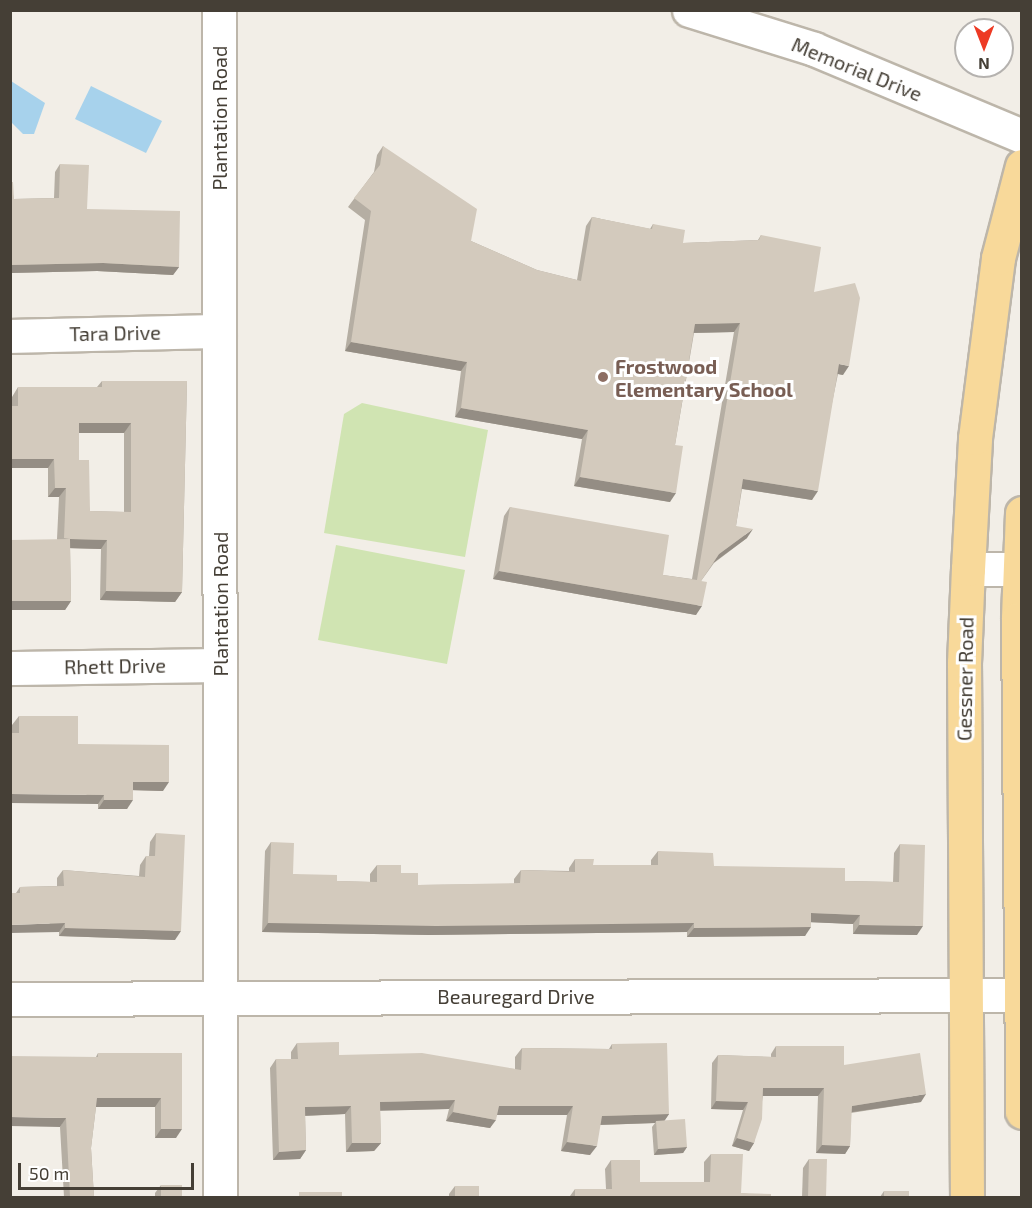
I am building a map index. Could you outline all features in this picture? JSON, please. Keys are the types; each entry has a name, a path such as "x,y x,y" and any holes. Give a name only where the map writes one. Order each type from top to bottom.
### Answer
{"main road":[{"name":"Gessner Road","path":"966,1197 968,569 975,438 998,258 1022,166"},
{"path":"1022,513 1020,569 1022,1112"}],"street":[{"name":"Plantation Road","path":"219,10 220,1197"},
{"name":"Memorial Drive","path":"689,10 814,49 1022,136"},
{"name":"Tara Drive","path":"10,336 219,331"},
{"path":"968,569 1020,569"},
{"name":"Rhett Drive","path":"10,668 220,665"},
{"name":"Beauregard Drive","path":"10,999 219,996 1021,995"}],"green space":[{"path":"362,403 488,430 465,557 324,533 344,414"},
{"path":"336,545 465,570 447,664 318,640"}],"water":[{"path":"11,81 45,103 34,134 23,134 11,122"},
{"path":"91,86 162,121 146,153 75,119"}],"building":[{"path":"383,146 477,209 471,241 537,270 581,281 592,217 652,229 653,224 685,230 683,243 759,240 761,235 821,247 814,292 855,283 860,298 849,366 839,364 818,491 743,479 736,526 753,529 719,554 701,581 707,582 702,606 499,571 510,507 669,535 663,575 697,580 740,323 695,324 675,445 683,446 676,493 580,477 588,430 461,408 467,362 351,342 371,211 354,198 380,165"},
{"path":"60,164 89,165 87,209 180,211 179,267 103,263 10,265 10,182 13,182 14,199 59,198"},
{"path":"102,381 187,381 182,592 106,591 107,540 64,538 66,488 55,488 54,459 12,459 11,406 18,406 18,387 102,387","holes":["79,423 131,423 131,512 90,511 89,460 79,460"]},
{"path":"70,539 71,601 10,601 10,540"},
{"path":"19,716 78,716 78,744 169,745 169,782 133,782 133,800 104,800 104,795 11,794 10,818 10,733 19,733"},
{"path":"156,833 185,835 181,931 65,928 65,923 10,925 10,893 20,893 20,887 64,886 63,870 145,877 146,856 155,856"},
{"path":"271,842 294,843 293,874 337,875 337,881 377,882 377,865 401,865 401,873 418,873 418,885 520,883 521,870 575,872 575,859 594,859 593,865 658,865 658,851 713,853 714,866 845,868 845,881 899,882 900,844 925,845 923,926 859,925 860,915 811,913 811,927 694,928 694,923 436,926 268,923"},
{"path":"339,1042 339,1055 422,1053 521,1070 522,1048 612,1049 612,1044 667,1043 669,1114 602,1116 597,1146 567,1142 573,1106 499,1106 496,1120 453,1112 455,1100 380,1102 381,1143 352,1143 351,1106 305,1107 306,1150 279,1152 276,1059 298,1059 297,1043"},
{"path":"776,1046 844,1046 844,1065 920,1053 926,1094 852,1106 850,1146 822,1145 824,1088 763,1088 762,1119 754,1143 737,1138 748,1102 716,1101 718,1055 776,1057"},
{"path":"98,1053 182,1053 182,1129 161,1129 161,1098 97,1098 91,1148 94,1197 70,1197 66,1118 10,1117 10,1056 98,1057"},
{"path":"685,1119 687,1147 658,1149 656,1121"},
{"path":"711,1154 743,1154 741,1193 771,1194 771,1197 556,1197 575,1196 575,1189 612,1189 611,1160 640,1160 640,1182 710,1182"},
{"path":"809,1159 827,1159 826,1197 808,1197"},
{"path":"161,1185 182,1185 182,1197 161,1197"},
{"path":"455,1186 479,1186 479,1197 455,1197"},
{"path":"884,1191 909,1191 909,1197 884,1197"},
{"path":"299,1192 342,1192 342,1197 299,1197"}],"place":[{"name":"Frostwood Elementary School","path":"603,377"}]}
